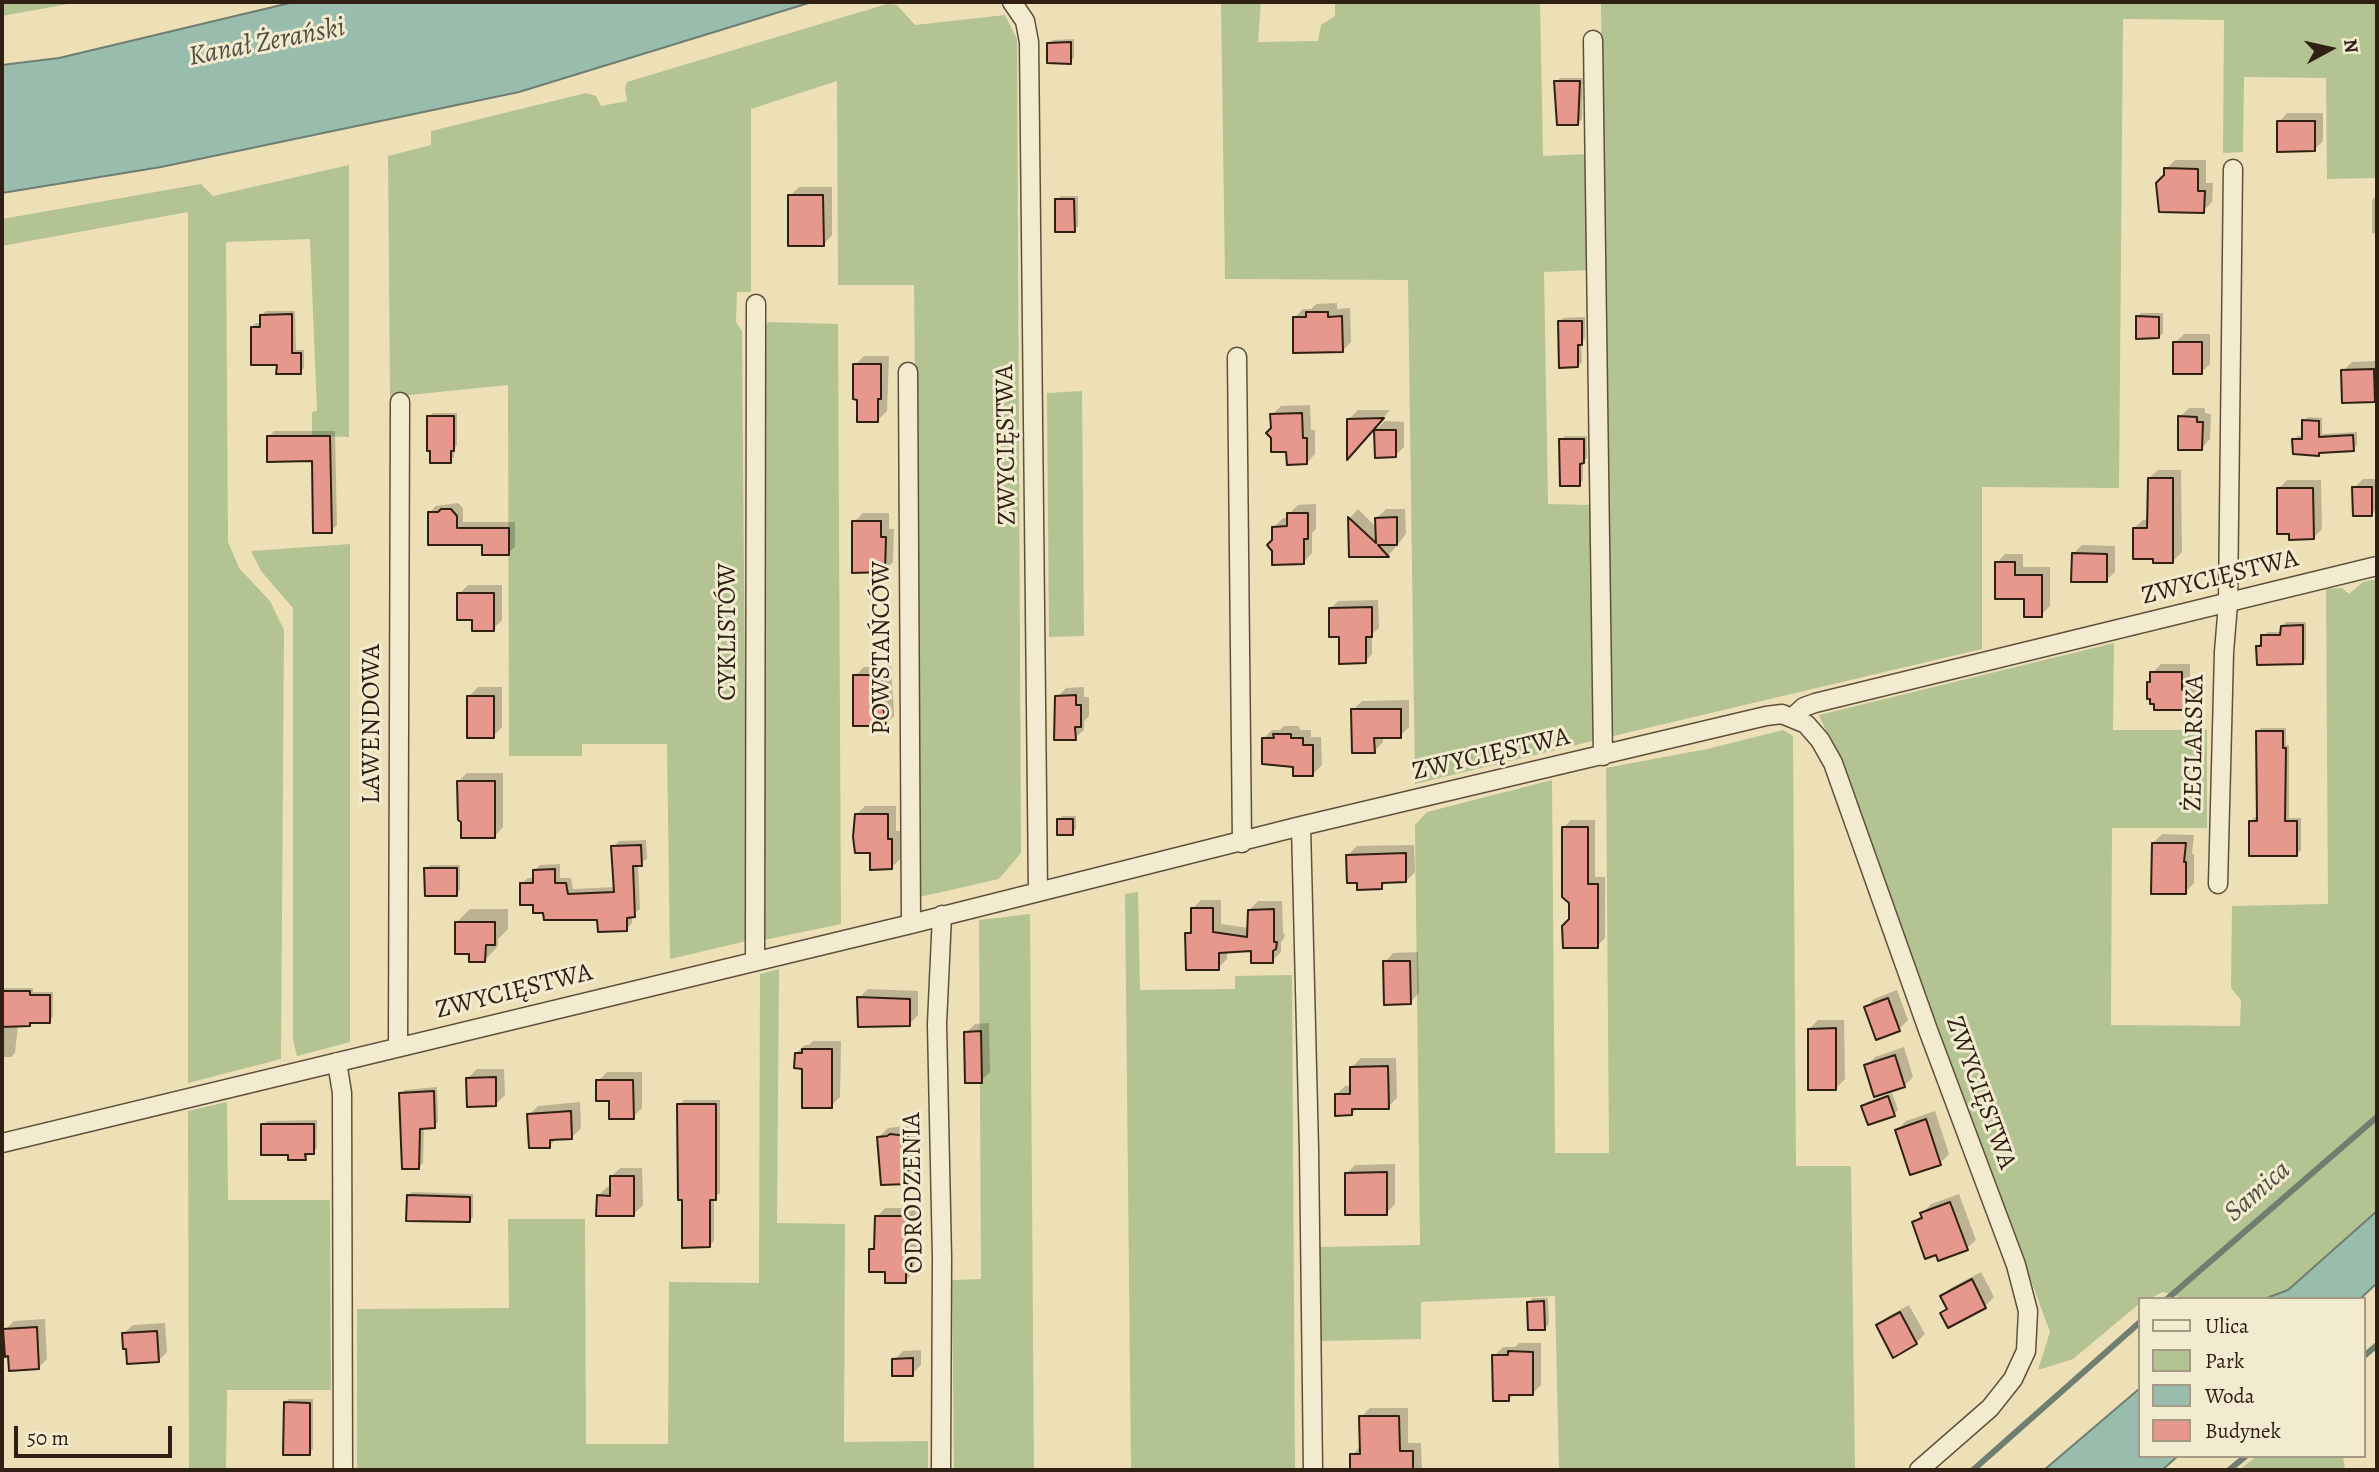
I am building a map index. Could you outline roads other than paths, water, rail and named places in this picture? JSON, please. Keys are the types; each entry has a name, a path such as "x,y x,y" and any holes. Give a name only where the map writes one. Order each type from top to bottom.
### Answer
{"street":[{"name":"ZWYCIĘSTWA","path":"1012,2 1024,21 1029,42 1038,892"},
{"path":"1593,40 1603,756"},
{"name":"ŻEGLARSKA","path":"2218,884 2224,652 2228,604 2233,169"},
{"name":"CYKLISTÓW","path":"755,960 757,304"},
{"path":"1237,356 1241,843"},
{"name":"POWSTAŃCÓW","path":"908,372 911,924"},
{"name":"LAWENDOWA","path":"398,1047 400,402"},
{"name":"ZWYCIĘSTWA","path":"1793,717 1804,707 1815,703 2377,566"},
{"name":"ZWYCIĘSTWA","path":"2,1143 911,924 1301,826 1782,714 1806,724 1820,740 1833,763 1928,1030 2016,1265 2028,1311 2026,1350 2013,1379 1990,1408 1919,1470"},
{"path":"1301,826 1309,1121 1313,1470"},
{"name":"ODRODZENIA","path":"941,1470 942,1258 937,1024 942,915"},
{"path":"337,1062 342,1093 343,1470"}],"water":[{"name":"Kanał Żerański","path":"294,2 812,2 519,92 161,167 2,193 2,65 59,58"},
{"path":"2377,1211 2377,1283 2362,1297 2269,1297 2288,1290"},
{"path":"2138,1390 2138,1458 2176,1458 2162,1470 2044,1470"}],"waterway":[{"name":"Samica","path":"2169,1297 2377,1117"},
{"name":"Samica","path":"1973,1470 2138,1324"},
{"path":"2365,1355 2377,1345"},
{"path":"2229,1470 2244,1458"}]}
